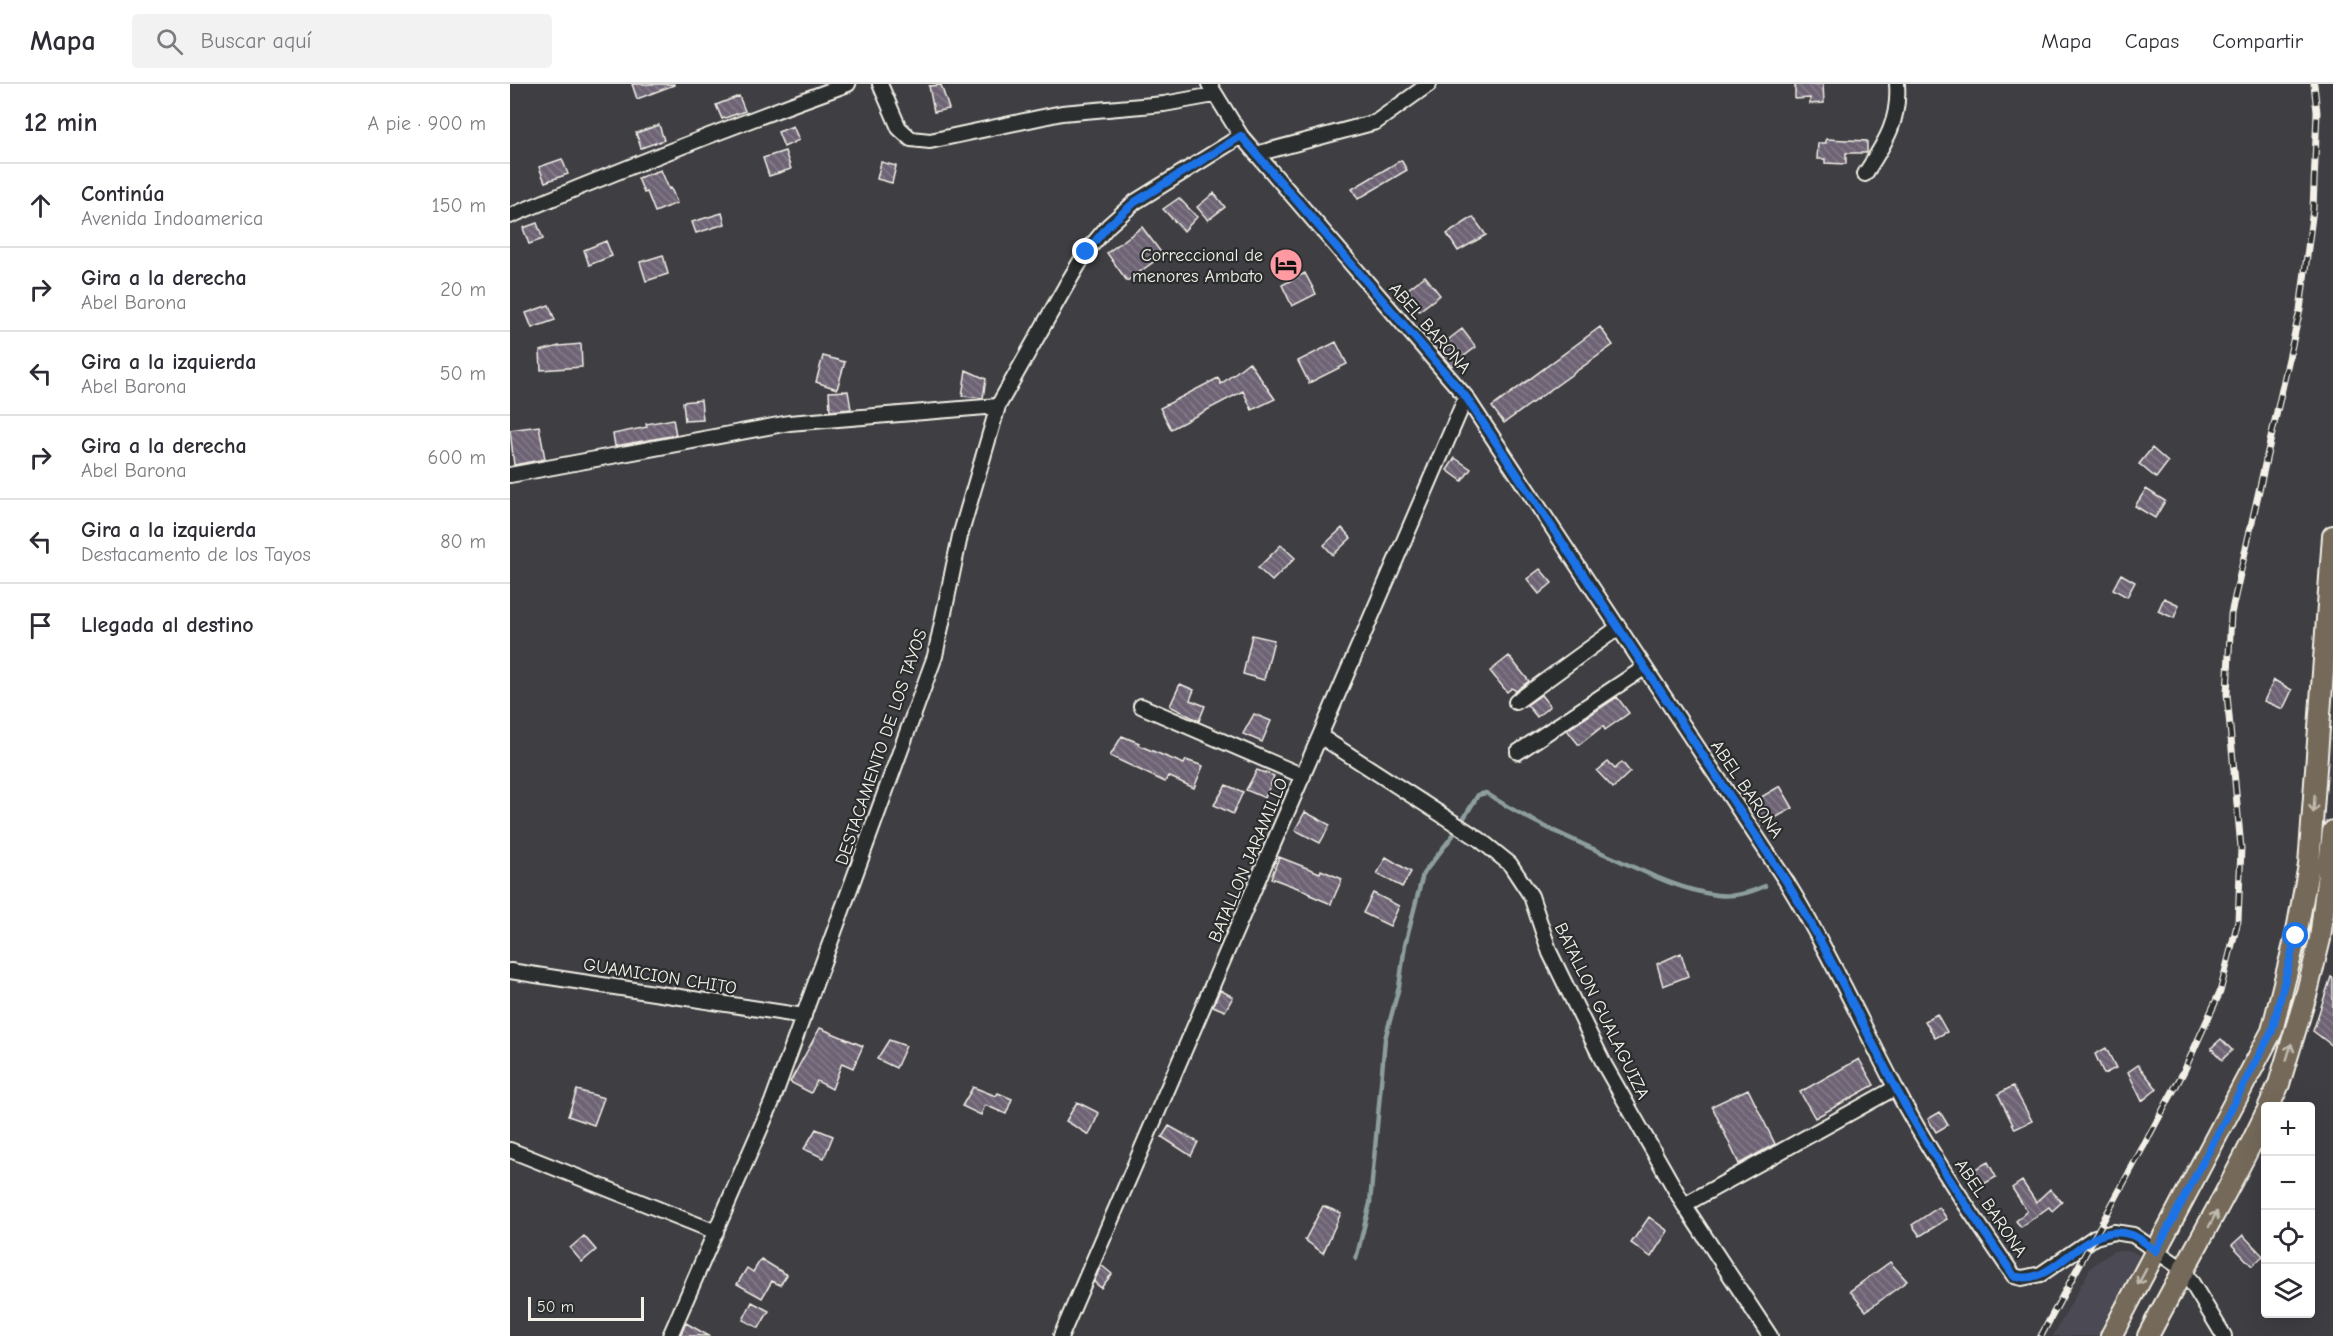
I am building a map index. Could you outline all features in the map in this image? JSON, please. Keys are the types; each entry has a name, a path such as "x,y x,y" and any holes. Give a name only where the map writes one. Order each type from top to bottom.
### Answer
{"main road":[{"path":"2111,1336 2272,1031 2296,936 2309,865 2333,536"},
{"path":"2271,1102 2297,1027 2320,939 2333,831"},
{"path":"2148,1336 2223,1200 2261,1121"}],"street":[{"path":"510,216 650,158 848,84"},
{"path":"880,84 899,128 911,139 930,141 1062,113 1164,104 1211,90"},
{"path":"1256,154 1376,122 1429,84"},
{"path":"1865,174 1889,136 1897,110 1898,84"},
{"name":"ABEL BARONA","path":"1211,90 1241,136 1466,397 1799,901 1833,961 1895,1088 1949,1182 2014,1276 2022,1278 2041,1274 2094,1237 2114,1232 2133,1235 2184,1270 2224,1336"},
{"name":"DESTACAMENTO DE LOS TAYOS","path":"670,1336 772,1102 935,656 960,536 998,406 1086,252 1108,226 1135,202 1241,136"},
{"name":"BATALLON JARAMILLO","path":"1061,1336 1466,397"},
{"path":"510,475 789,423 998,406"},
{"path":"1516,702 1619,627"},
{"path":"1518,752 1644,668"},
{"path":"1141,706 1303,776"},
{"name":"BATALLON GUALAGUIZA","path":"1320,736 1479,839 1510,864 1531,896 1550,953 1605,1066 1684,1205 1770,1336"},
{"name":"GUAMICION CHITO","path":"510,970 804,1016"},
{"path":"1684,1205 1895,1088"},
{"path":"510,1150 716,1232"}],"shaded area":[{"path":"2113,1251 2132,1251 2144,1259 2103,1336 2053,1336 2091,1267"}],"building":[{"path":"632,84 674,84 674,85 637,99"},
{"path":"1795,84 1823,84 1824,103 1810,104 1810,98 1795,99"},
{"path":"941,85 949,109 934,112 929,86"},
{"path":"739,96 745,111 722,119 716,105"},
{"path":"659,125 664,140 641,148 636,133"},
{"path":"793,126 799,140 784,147 778,132"},
{"path":"1826,139 1867,141 1867,153 1846,153 1846,164 1825,163 1825,159 1817,159 1818,143 1826,143"},
{"path":"785,151 791,169 769,176 763,158"},
{"path":"562,159 568,174 545,182 539,167"},
{"path":"1401,160 1407,170 1358,199 1352,189"},
{"path":"881,162 896,166 892,183 877,179"},
{"path":"661,170 677,203 655,212 638,178"},
{"path":"1214,193 1225,207 1208,220 1197,207"},
{"path":"1179,198 1197,217 1184,231 1163,209"},
{"path":"722,213 725,224 696,233 692,222"},
{"path":"1473,217 1486,235 1458,251 1447,234"},
{"path":"537,223 543,239 529,244 523,228"},
{"path":"1142,227 1163,255 1127,281 1107,253"},
{"path":"606,241 612,256 589,265 584,250"},
{"path":"663,255 668,274 646,281 640,262"},
{"path":"1305,273 1316,294 1292,306 1282,285"},
{"path":"1425,276 1440,295 1419,311 1404,292"},
{"path":"549,305 555,320 532,328 526,313"},
{"path":"1600,327 1613,345 1504,423 1492,407"},
{"path":"1462,329 1476,347 1451,366 1436,349"},
{"path":"1336,342 1347,364 1309,383 1298,361"},
{"path":"581,344 582,367 541,370 540,351"},
{"path":"823,356 845,362 837,389 816,382"},
{"path":"1249,362 1275,399 1252,410 1243,391 1171,429 1160,408 1218,378 1221,384"},
{"path":"966,370 986,379 983,398 962,396"},
{"path":"848,391 851,409 830,411 829,392"},
{"path":"701,400 703,420 685,421 683,402"},
{"path":"673,419 676,435 615,446 613,434"},
{"path":"539,426 545,459 514,465 510,430"},
{"path":"2152,448 2168,462 2156,478 2139,464"},
{"path":"1455,458 1471,469 1462,481 1447,470"},
{"path":"2146,489 2165,501 2155,518 2135,506"},
{"path":"1342,528 1351,538 1333,555 1324,545"},
{"path":"1281,545 1295,558 1272,581 1258,568"},
{"path":"1540,569 1552,583 1539,594 1527,579"},
{"path":"2121,574 2135,582 2127,597 2113,589"},
{"path":"2164,598 2179,605 2174,618 2158,611"},
{"path":"1252,635 1274,640 1264,680 1243,674"},
{"path":"1509,656 1529,681 1516,691 1512,688 1507,692 1490,671"},
{"path":"2274,680 2292,690 2283,709 2264,701"},
{"path":"1180,684 1194,690 1190,700 1205,706 1199,721 1170,706"},
{"path":"1541,695 1550,706 1537,717 1527,705"},
{"path":"1617,697 1629,713 1605,730 1603,726 1579,745 1567,730"},
{"path":"1254,714 1271,721 1262,742 1243,734"},
{"path":"1122,736 1184,764 1186,760 1203,766 1194,788 1168,776 1165,782 1110,756"},
{"path":"1608,762 1615,769 1622,762 1630,772 1613,788 1597,771"},
{"path":"1257,770 1274,776 1265,798 1246,790"},
{"path":"1226,785 1243,792 1233,814 1214,805"},
{"path":"1780,786 1793,808 1764,824 1751,803"},
{"path":"1305,812 1330,825 1320,843 1295,830"},
{"path":"1279,857 1342,879 1331,904 1310,895 1311,893 1271,878"},
{"path":"1386,857 1411,872 1402,887 1377,874"},
{"path":"1373,893 1399,906 1390,926 1363,913"},
{"path":"1681,953 1688,976 1663,986 1657,964"},
{"path":"2331,977 2333,978 2333,1046 2313,1031"},
{"path":"1220,990 1233,997 1225,1011 1213,1006"},
{"path":"1937,1014 1947,1032 1935,1038 1925,1021"},
{"path":"820,1028 863,1046 853,1068 842,1063 832,1089 817,1081 811,1093 790,1082"},
{"path":"2221,1039 2232,1050 2222,1060 2211,1048"},
{"path":"889,1040 906,1046 896,1068 877,1059"},
{"path":"2106,1048 2116,1068 2104,1074 2095,1054"},
{"path":"1859,1059 1874,1085 1815,1118 1800,1092"},
{"path":"2138,1065 2157,1089 2142,1101 2128,1072"},
{"path":"2013,1086 2032,1121 2015,1129 1998,1094"},
{"path":"973,1087 996,1096 998,1093 1012,1099 1006,1114 985,1105 981,1115 962,1106"},
{"path":"1748,1089 1775,1144 1739,1164 1712,1106"},
{"path":"577,1090 604,1098 594,1125 568,1116"},
{"path":"1077,1102 1099,1113 1089,1135 1066,1121"},
{"path":"1940,1112 1948,1125 1936,1132 1928,1119"},
{"path":"1169,1126 1198,1142 1191,1156 1162,1137"},
{"path":"816,1129 833,1136 824,1158 804,1149"},
{"path":"1988,1162 1996,1177 1982,1185 1973,1170"},
{"path":"2022,1181 2036,1202 2050,1189 2062,1202 2052,1211 2049,1207 2021,1227 2016,1221 2027,1211 2012,1188"},
{"path":"1323,1206 1341,1213 1323,1253 1305,1240"},
{"path":"1939,1207 1947,1219 1920,1236 1912,1225"},
{"path":"1649,1217 1668,1231 1651,1257 1631,1243"},
{"path":"2243,1235 2261,1254 2261,1258 2252,1266 2232,1245"},
{"path":"584,1236 596,1250 582,1262 570,1248"},
{"path":"761,1259 787,1275 780,1285 772,1281 762,1298 737,1284 747,1268 753,1272"},
{"path":"1890,1262 1907,1281 1866,1311 1850,1291"},
{"path":"1101,1265 1112,1274 1101,1288 1094,1282"},
{"path":"752,1302 769,1311 759,1328 743,1320"},
{"path":"686,1323 709,1336 680,1336"}],"waterway":[{"path":"1356,1259 1370,1203 1385,1039 1399,987 1405,945 1423,874 1454,834 1478,795 1486,793 1562,835 1648,874 1689,889 1717,895 1736,895 1765,886"}],"railway":[{"path":"2041,1336 2184,1071 2220,992 2238,921 2241,848 2227,694 2231,614 2300,310 2313,209 2317,112 2314,84"}],"place":[{"name":"Correccional de menores Ambato","path":"1286,265"}],"route":[{"path":"1086,252 1108,226 1135,202 1241,136 1466,397 1799,901 1833,961 1895,1088 1949,1182 2014,1276 2022,1278 2041,1274 2094,1237 2114,1232 2133,1235 2156,1251 2272,1031 2296,936"}]}
